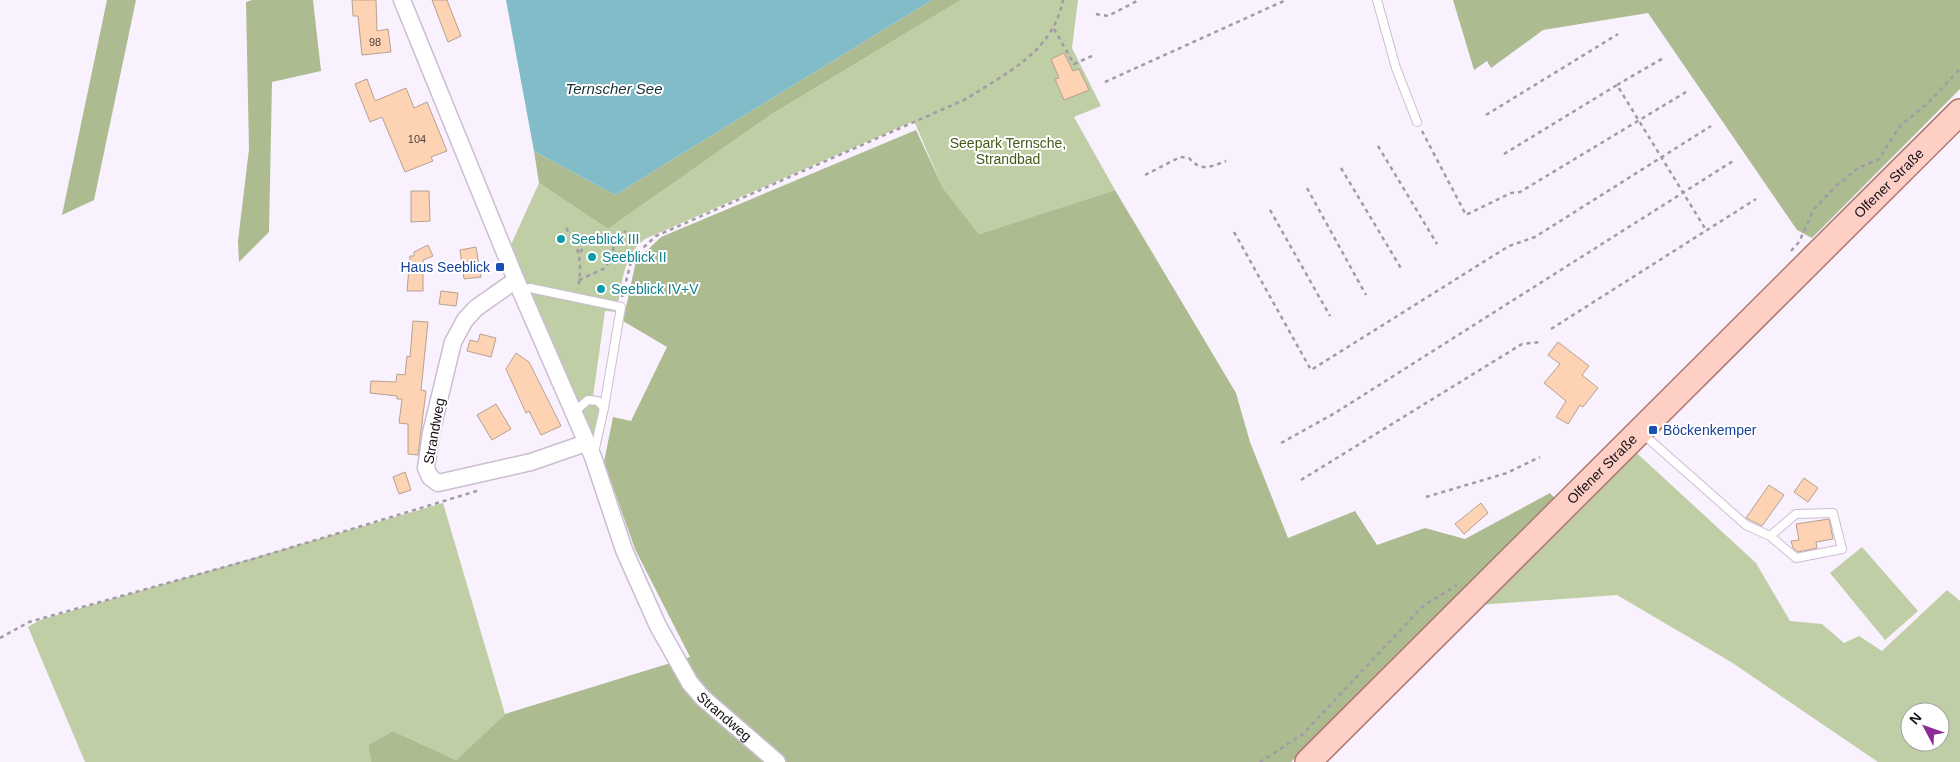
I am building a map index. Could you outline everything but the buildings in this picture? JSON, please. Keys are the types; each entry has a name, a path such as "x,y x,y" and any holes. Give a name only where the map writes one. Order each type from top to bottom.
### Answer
{"main road":[{"name":"Olfener Straße","path":"1308,762 1960,112"}],"street":[{"name":"Strandweg","path":"402,0 518,285 590,450 624,550 676,660 703,698 777,762"},
{"name":"Strandweg","path":"518,285 476,308 464,320 453,342 431,433 426,468 430,477 438,483 590,450"}],"lane":[{"path":"1377,0 1396,68 1417,122"},
{"path":"518,285 620,307 604,408 590,450"},
{"path":"573,413 580,404 588,400 598,401 604,408"},
{"path":"1639,432 1746,525 1770,536 1796,558 1842,549 1833,513 1796,514 1770,536"}],"path":[{"path":"620,307 622,292 632,258 656,236 966,99 1032,54 1045,42 1054,29 1063,0"},
{"path":"1096,14 1108,16 1139,0"},
{"path":"1105,82 1286,0"},
{"path":"1054,29 1074,64 1092,56"},
{"path":"1486,115 1618,34"},
{"path":"1504,154 1665,56"},
{"path":"1786,256 1798,242 1814,209 1837,185 1858,168 1879,160 1900,126 1927,104 1960,69"},
{"path":"1617,85 1706,230"},
{"path":"1417,122 1466,215 1511,193 1520,192 1686,92"},
{"path":"1234,232 1311,370 1509,246 1535,236 1711,126"},
{"path":"1378,146 1436,244"},
{"path":"1144,175 1180,157 1189,158 1196,166 1206,169 1226,161"},
{"path":"1281,443 1335,412 1733,161"},
{"path":"1341,168 1402,270"},
{"path":"1307,188 1366,296"},
{"path":"1551,329 1756,199"},
{"path":"1270,210 1330,316"},
{"path":"566,228 577,243 580,252 576,298"},
{"path":"579,280 605,268 612,257 615,237 626,231"},
{"path":"580,252 590,240"},
{"path":"1301,480 1522,344 1541,342"},
{"path":"1426,497 1507,473 1540,457"},
{"path":"0,638 29,622 253,559 482,490"},
{"path":"1260,762 1303,734 1423,606 1459,583"}],"green space":[{"path":"107,0 136,0 94,200 62,215"},
{"path":"252,0 313,0 321,71 272,82 269,232 239,262 238,241 249,149 246,2"},
{"path":"932,0 961,0 772,114 608,229 539,183 534,151 615,195"},
{"name":"Seepark Ternsche, Strandbad","path":"961,0 1078,0 1072,48 1101,106 1074,117 1115,190 979,234 943,188 914,121 645,239 632,254 624,272 617,312 605,311 592,404 601,408 594,438 591,439 509,249 539,183 608,229 772,114"},
{"path":"1453,0 1960,0 1960,89 1812,238 1797,230 1648,13 1543,30 1491,68 1487,61 1474,70"},
{"path":"916,130 943,188 979,234 1115,190 1236,393 1250,442 1288,538 1355,511 1377,545 1425,528 1465,539 1550,493 1560,504 1291,762 371,762 368,745 393,731 456,760 505,714 690,657 635,549 604,462 613,417 631,421 667,347 623,321 636,261 661,237"},
{"path":"1627,444 1756,563 1790,621 1822,624 1844,643 1859,636 1882,651 1947,590 1960,601 1960,762 1878,762 1731,662 1617,595 1464,606"},
{"path":"443,503 505,714 456,760 393,731 368,745 371,762 85,762 28,627 40,620"},
{"path":"1862,547 1918,611 1885,640 1830,573"}],"water":[{"name":"Ternscher See","path":"506,0 932,0 615,195 534,151"}],"place":[{"name":"Seeblick III","path":"561,239"},
{"name":"Seeblick II","path":"592,257"},
{"name":"Haus Seeblick","path":"500,267"},
{"name":"Seeblick IV+V","path":"601,289"},
{"name":"Böckenkemper","path":"1653,430"}]}
